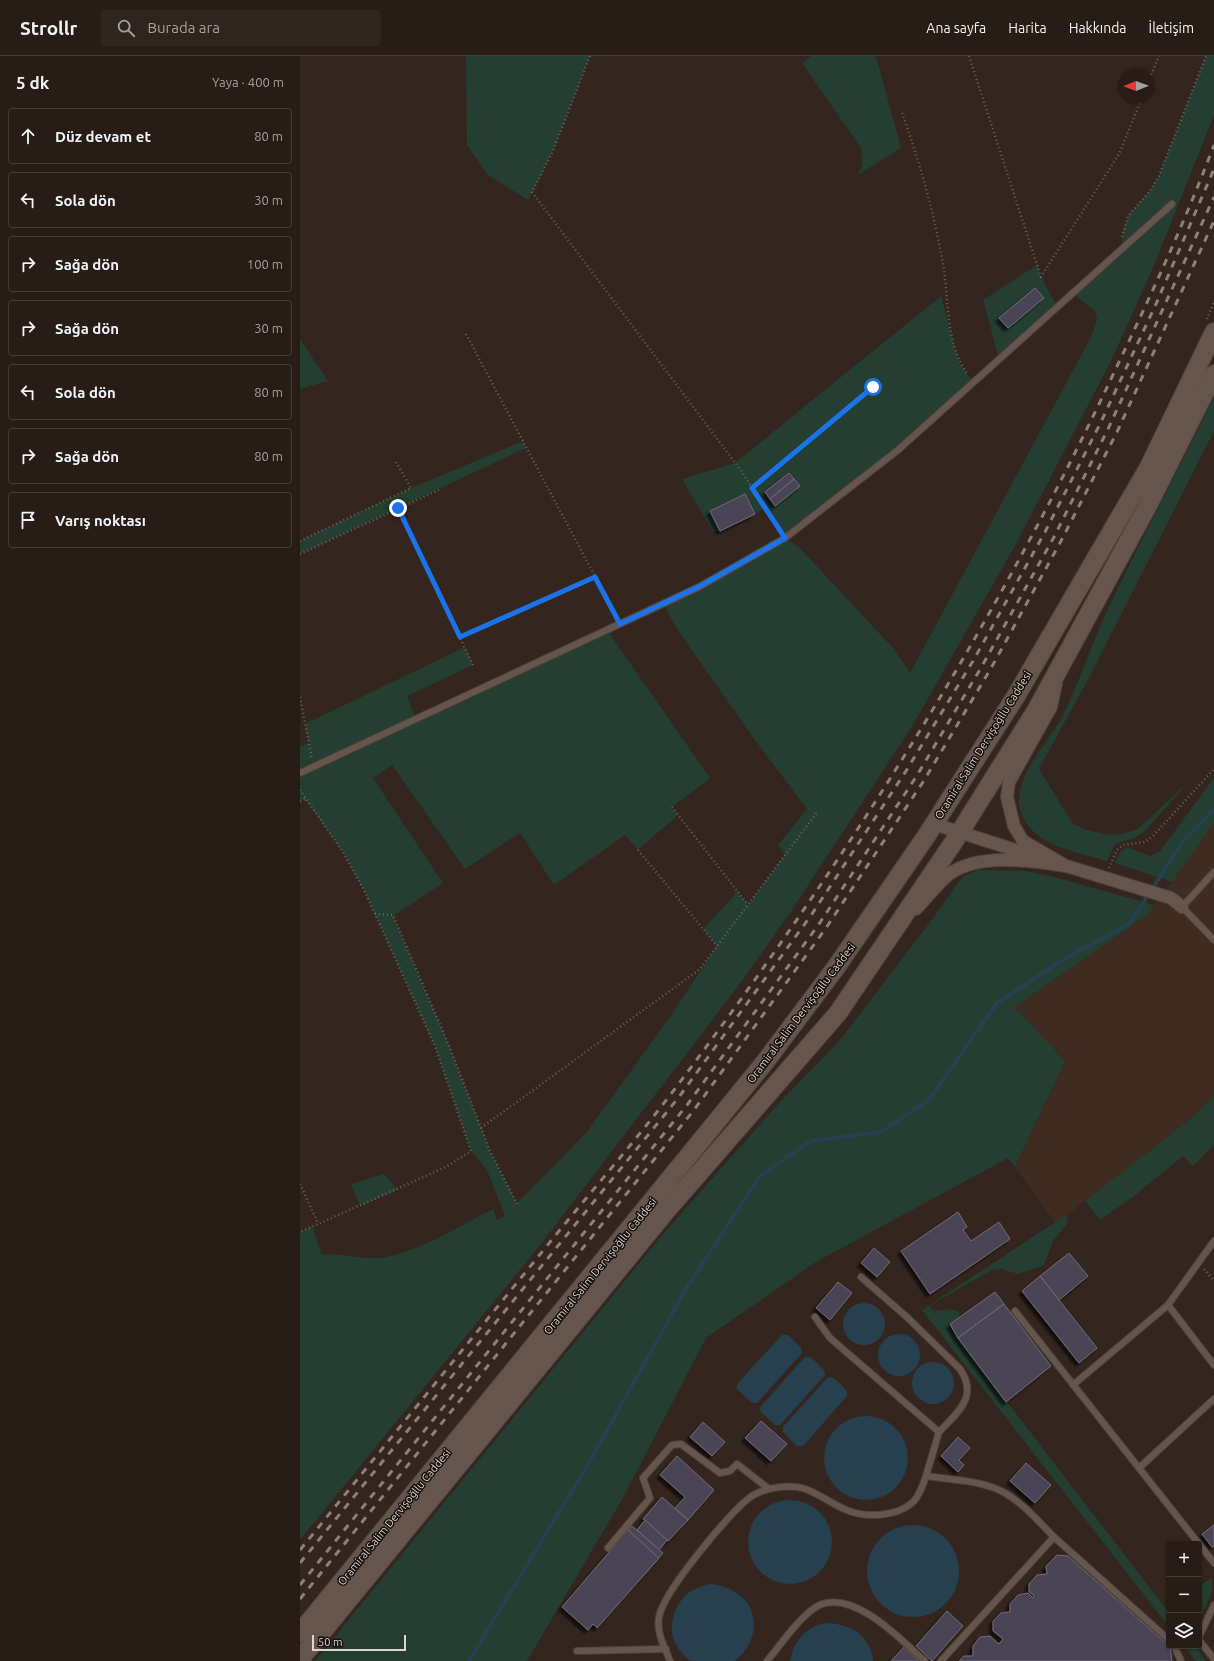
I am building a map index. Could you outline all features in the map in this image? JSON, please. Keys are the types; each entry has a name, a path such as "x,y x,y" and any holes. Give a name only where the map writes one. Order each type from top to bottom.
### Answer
{"main road":[{"name":"Oramiral Salim Dervişoğllu Caddesi","path":"300,1633 766,1062 841,960 934,824 1016,696 1149,467 1209,328"},
{"name":"Oramiral Salim Dervişoğllu Caddesi","path":"300,1659 666,1211 838,1013 959,833 1037,709 1147,507 1214,374"}],"street":[{"path":"1059,669 1051,707 1009,782 1007,797 1014,826 1023,841 1066,866"},
{"path":"934,824 1171,898 1182,907"},
{"path":"890,937 948,875 960,868 973,864 1008,860 1066,866"}],"lane":[{"path":"300,773 702,585 785,538 882,463 1172,204"},
{"path":"1214,872 1182,907 1214,940"},
{"path":"1073,1385 1168,1305 1214,1242"},
{"path":"670,1661 660,1633 659,1617 670,1593 688,1566 751,1496 768,1489 790,1486 804,1488 851,1512 871,1516 894,1511 912,1502 921,1489 939,1432 965,1403 968,1389 966,1379 960,1370 908,1318 861,1277"},
{"path":"1168,1305 1214,1365"},
{"path":"1015,1311 1197,1541"},
{"path":"815,1317 830,1338 939,1432"},
{"path":"1139,1468 1214,1399"},
{"path":"608,1548 650,1498 643,1478 672,1445 681,1444 720,1473 730,1471 737,1464 768,1489"},
{"path":"926,1476 976,1483 1006,1494 1022,1506 1054,1537 1166,1637"},
{"path":"941,1661 1054,1537"},
{"path":"1202,1548 1214,1564"},
{"path":"767,1661 805,1616 821,1604 831,1603 856,1608 873,1617 925,1661"},
{"path":"1202,1631 1214,1605"},
{"path":"1202,1642 1214,1659"},
{"path":"577,1651 666,1649"},
{"path":"1175,1649 1181,1661"}],"path":[{"path":"590,56 552,153 532,192 752,488 785,538"},
{"path":"969,56 1041,277 1119,154 1140,104"},
{"path":"1154,68 1159,56"},
{"path":"1122,249 1123,231 1128,216 1150,192 1159,176 1206,56"},
{"path":"902,113 918,158 944,270 949,326 959,363 973,382"},
{"path":"1209,328 1214,302"},
{"path":"466,334 620,624"},
{"path":"752,488 873,387"},
{"path":"300,541 411,488 396,462"},
{"path":"300,554 441,488"},
{"path":"398,508 473,665"},
{"path":"460,637 595,577"},
{"path":"300,698 313,767"},
{"path":"1108,879 1117,850 1123,845 1145,842 1153,836 1214,769"},
{"path":"300,790 304,799 342,852 375,914 435,1046 471,1150 440,1170 385,1196 318,1223 300,1232"},
{"path":"300,801 304,799"},
{"path":"672,807 748,905"},
{"path":"481,1128 700,968 818,811"},
{"path":"638,850 717,946"},
{"path":"375,914 393,916 450,1048 490,1151 517,1204"},
{"path":"300,1184 318,1223"},
{"path":"1199,1262 1214,1281"}],"shaded area":[{"path":"1214,823 1214,1096 1193,1117 1056,1224 1015,1167 1065,1061 1015,1007 1146,916"}],"green space":[{"path":"466,56 590,56 552,153 528,200 488,175 467,145"},
{"path":"811,56 876,56 901,148 858,175 862,165 861,148 802,63"},
{"path":"1206,56 1214,56 1214,115 1156,261 1112,359 1016,544 913,725 792,910 739,985 541,1244 300,1540 300,1232 312,1226 322,1255 336,1254 366,1258 380,1258 395,1255 424,1245 493,1209 497,1220 505,1216 487,1170 471,1151 435,1046 364,890 343,852 305,799 300,801 300,746 309,743 305,724 465,647 473,665 407,696 416,719 607,630 710,778 672,807 678,815 638,850 625,835 554,885 520,833 465,869 392,765 373,778 443,883 393,916 450,1048 490,1151 517,1203 586,1133 669,1018 717,946 703,929 733,897 736,890 748,905 785,855 778,845 807,809 757,743 677,629 667,611 666,602 785,538 799,547 893,648 910,673 1092,335 1097,320 1095,311 1072,293 1122,249 1123,231 1128,216 1149,192 1159,176"},
{"path":"1037,265 1041,277 1057,306 999,359 983,300"},
{"path":"941,296 959,363 973,382 898,450 785,538 765,508 755,514 745,494 710,511 720,531 713,532 682,479 735,463"},
{"path":"300,339 328,381 300,389"},
{"path":"1214,397 1214,431 1090,676 1039,769 1073,824 1087,830 1110,835 1123,834 1139,828 1189,781 1145,831 1136,837 1115,844 1107,861 1068,850 1043,839 1033,831 1025,821 1020,809 1019,797 1027,772 1063,715 1107,611"},
{"path":"523,441 526,448 300,554 300,541 411,488"},
{"path":"1214,778 1214,823 1172,882 1115,863 1120,852 1127,847 1150,856 1160,851"},
{"path":"978,870 1026,871 1054,877 1155,905 1146,916 1015,1007 1065,1061 1015,1167 1008,1158 816,1262 706,1338 624,1496 527,1661 315,1661 663,1234 780,1102 840,1040 934,917 954,888 964,876"},
{"path":"1214,1096 1214,1145 1193,1166 1183,1156 1133,1197 1100,1220 1085,1201 1193,1117"},
{"path":"384,1174 398,1190 360,1206 351,1184"},
{"path":"1066,1215 1068,1218 1066,1225 1053,1241 1044,1265 1018,1274 1001,1269 992,1270 929,1306 934,1311 949,1309 958,1311 960,1317 950,1325 958,1338 1166,1609 1166,1623 922,1310"},
{"path":"1212,1577 1212,1591 1202,1614 1202,1613 1202,1585"},
{"path":"1186,1649 1197,1649 1206,1661 1196,1661"}],"water":[{"path":"860,1303 868,1303 876,1306 882,1312 885,1324 882,1336 876,1342 868,1345 860,1345 852,1342 846,1336 843,1328 843,1320 846,1312 852,1306"},
{"path":"895,1334 903,1334 911,1337 917,1343 920,1355 917,1367 911,1373 903,1376 895,1376 887,1373 881,1367 878,1359 878,1351 881,1343 887,1337"},
{"path":"782,1335 788,1335 801,1348 802,1353 757,1403 752,1403 737,1389 737,1384"},
{"path":"805,1357 811,1357 824,1370 825,1375 780,1425 775,1425 760,1411 761,1406"},
{"path":"929,1362 937,1362 945,1365 951,1371 954,1383 951,1395 945,1401 937,1404 929,1404 921,1401 915,1395 912,1387 912,1379 915,1371 921,1365"},
{"path":"828,1377 834,1378 847,1391 847,1396 803,1446 797,1446 783,1432 783,1427"},
{"path":"866,1416 882,1419 896,1428 905,1442 908,1458 905,1474 896,1488 882,1497 866,1500 850,1497 836,1488 827,1474 824,1458 827,1442 836,1428 850,1419"},
{"path":"782,1500 798,1500 814,1507 825,1518 832,1534 832,1550 829,1558 820,1572 814,1577 798,1584 782,1584 766,1577 755,1566 748,1550 748,1534 755,1518 766,1507"},
{"path":"913,1525 931,1529 946,1538 955,1553 959,1571 955,1589 946,1604 931,1613 913,1617 895,1613 880,1604 871,1589 867,1571 871,1553 880,1538 895,1529"},
{"path":"709,1584 724,1587 737,1593 746,1602 752,1612 754,1624 752,1637 746,1649 735,1661 692,1661 684,1656 675,1642 672,1622 676,1608 684,1597 690,1592"},
{"path":"824,1623 842,1625 857,1632 868,1644 873,1661 790,1661 794,1647 801,1637 811,1629"}],"building":[{"path":"1035,288 1044,298 1008,328 999,318"},
{"path":"789,473 794,479 770,499 765,492"},
{"path":"794,479 800,486 775,506 770,499"},
{"path":"745,494 755,514 720,531 710,511"},
{"path":"958,1212 967,1227 963,1230 971,1241 999,1222 1010,1239 930,1294 901,1251"},
{"path":"874,1248 890,1262 877,1277 861,1263"},
{"path":"1069,1253 1088,1276 1059,1300 1040,1276"},
{"path":"1040,1276 1097,1348 1079,1363 1022,1291"},
{"path":"838,1282 852,1293 830,1320 816,1308"},
{"path":"995,1292 1004,1304 958,1338 950,1324"},
{"path":"1004,1304 1051,1366 1006,1402 958,1338"},
{"path":"761,1421 787,1444 771,1461 745,1438"},
{"path":"703,1422 725,1442 712,1456 690,1437"},
{"path":"958,1437 970,1448 959,1460 964,1465 958,1472 941,1456"},
{"path":"677,1456 714,1490 688,1520 675,1508 685,1497 660,1475"},
{"path":"1026,1463 1051,1485 1035,1503 1010,1481"},
{"path":"662,1497 688,1520 668,1541 643,1519"},
{"path":"645,1520 667,1540 659,1550 637,1530"},
{"path":"1214,1525 1214,1546 1212,1547 1202,1534"},
{"path":"632,1526 663,1553 644,1575 612,1548"},
{"path":"628,1530 659,1558 597,1628 593,1624 588,1630 562,1607"},
{"path":"1057,1555 1068,1556 1166,1643 1166,1649 1170,1649 1172,1661 959,1661 964,1656 973,1656 973,1646 980,1637 990,1636 999,1644 1003,1639 993,1631 993,1621 1001,1613 1010,1612 1010,1604 1018,1595 1028,1593 1033,1598 1034,1596 1029,1592 1029,1584 1037,1575 1047,1574 1046,1566"},
{"path":"947,1611 963,1626 932,1661 916,1646"},
{"path":"904,1647 919,1661 891,1661"}],"waterway":[{"path":"469,1661 590,1461 687,1287 760,1176 811,1141 881,1132 929,1100 996,1004 1061,961 1129,924 1186,837 1214,810"}],"railway":[{"path":"300,1550 546,1247 627,1150 674,1090 738,1004 858,828 916,738 1023,553 1072,458 1157,282 1214,145"},
{"path":"300,1563 679,1097 812,914 906,771 973,661 1045,532 1101,422 1156,304 1214,169"},
{"path":"300,1585 687,1105 819,924 916,777 982,666 1054,537 1109,427 1214,197"},
{"path":"300,1599 694,1110 826,928 923,782 990,670 1061,541 1117,432 1214,221"}],"route":[{"path":"398,508 411,538 460,637 595,577 620,624 702,585 785,538 752,488 873,387"}]}
